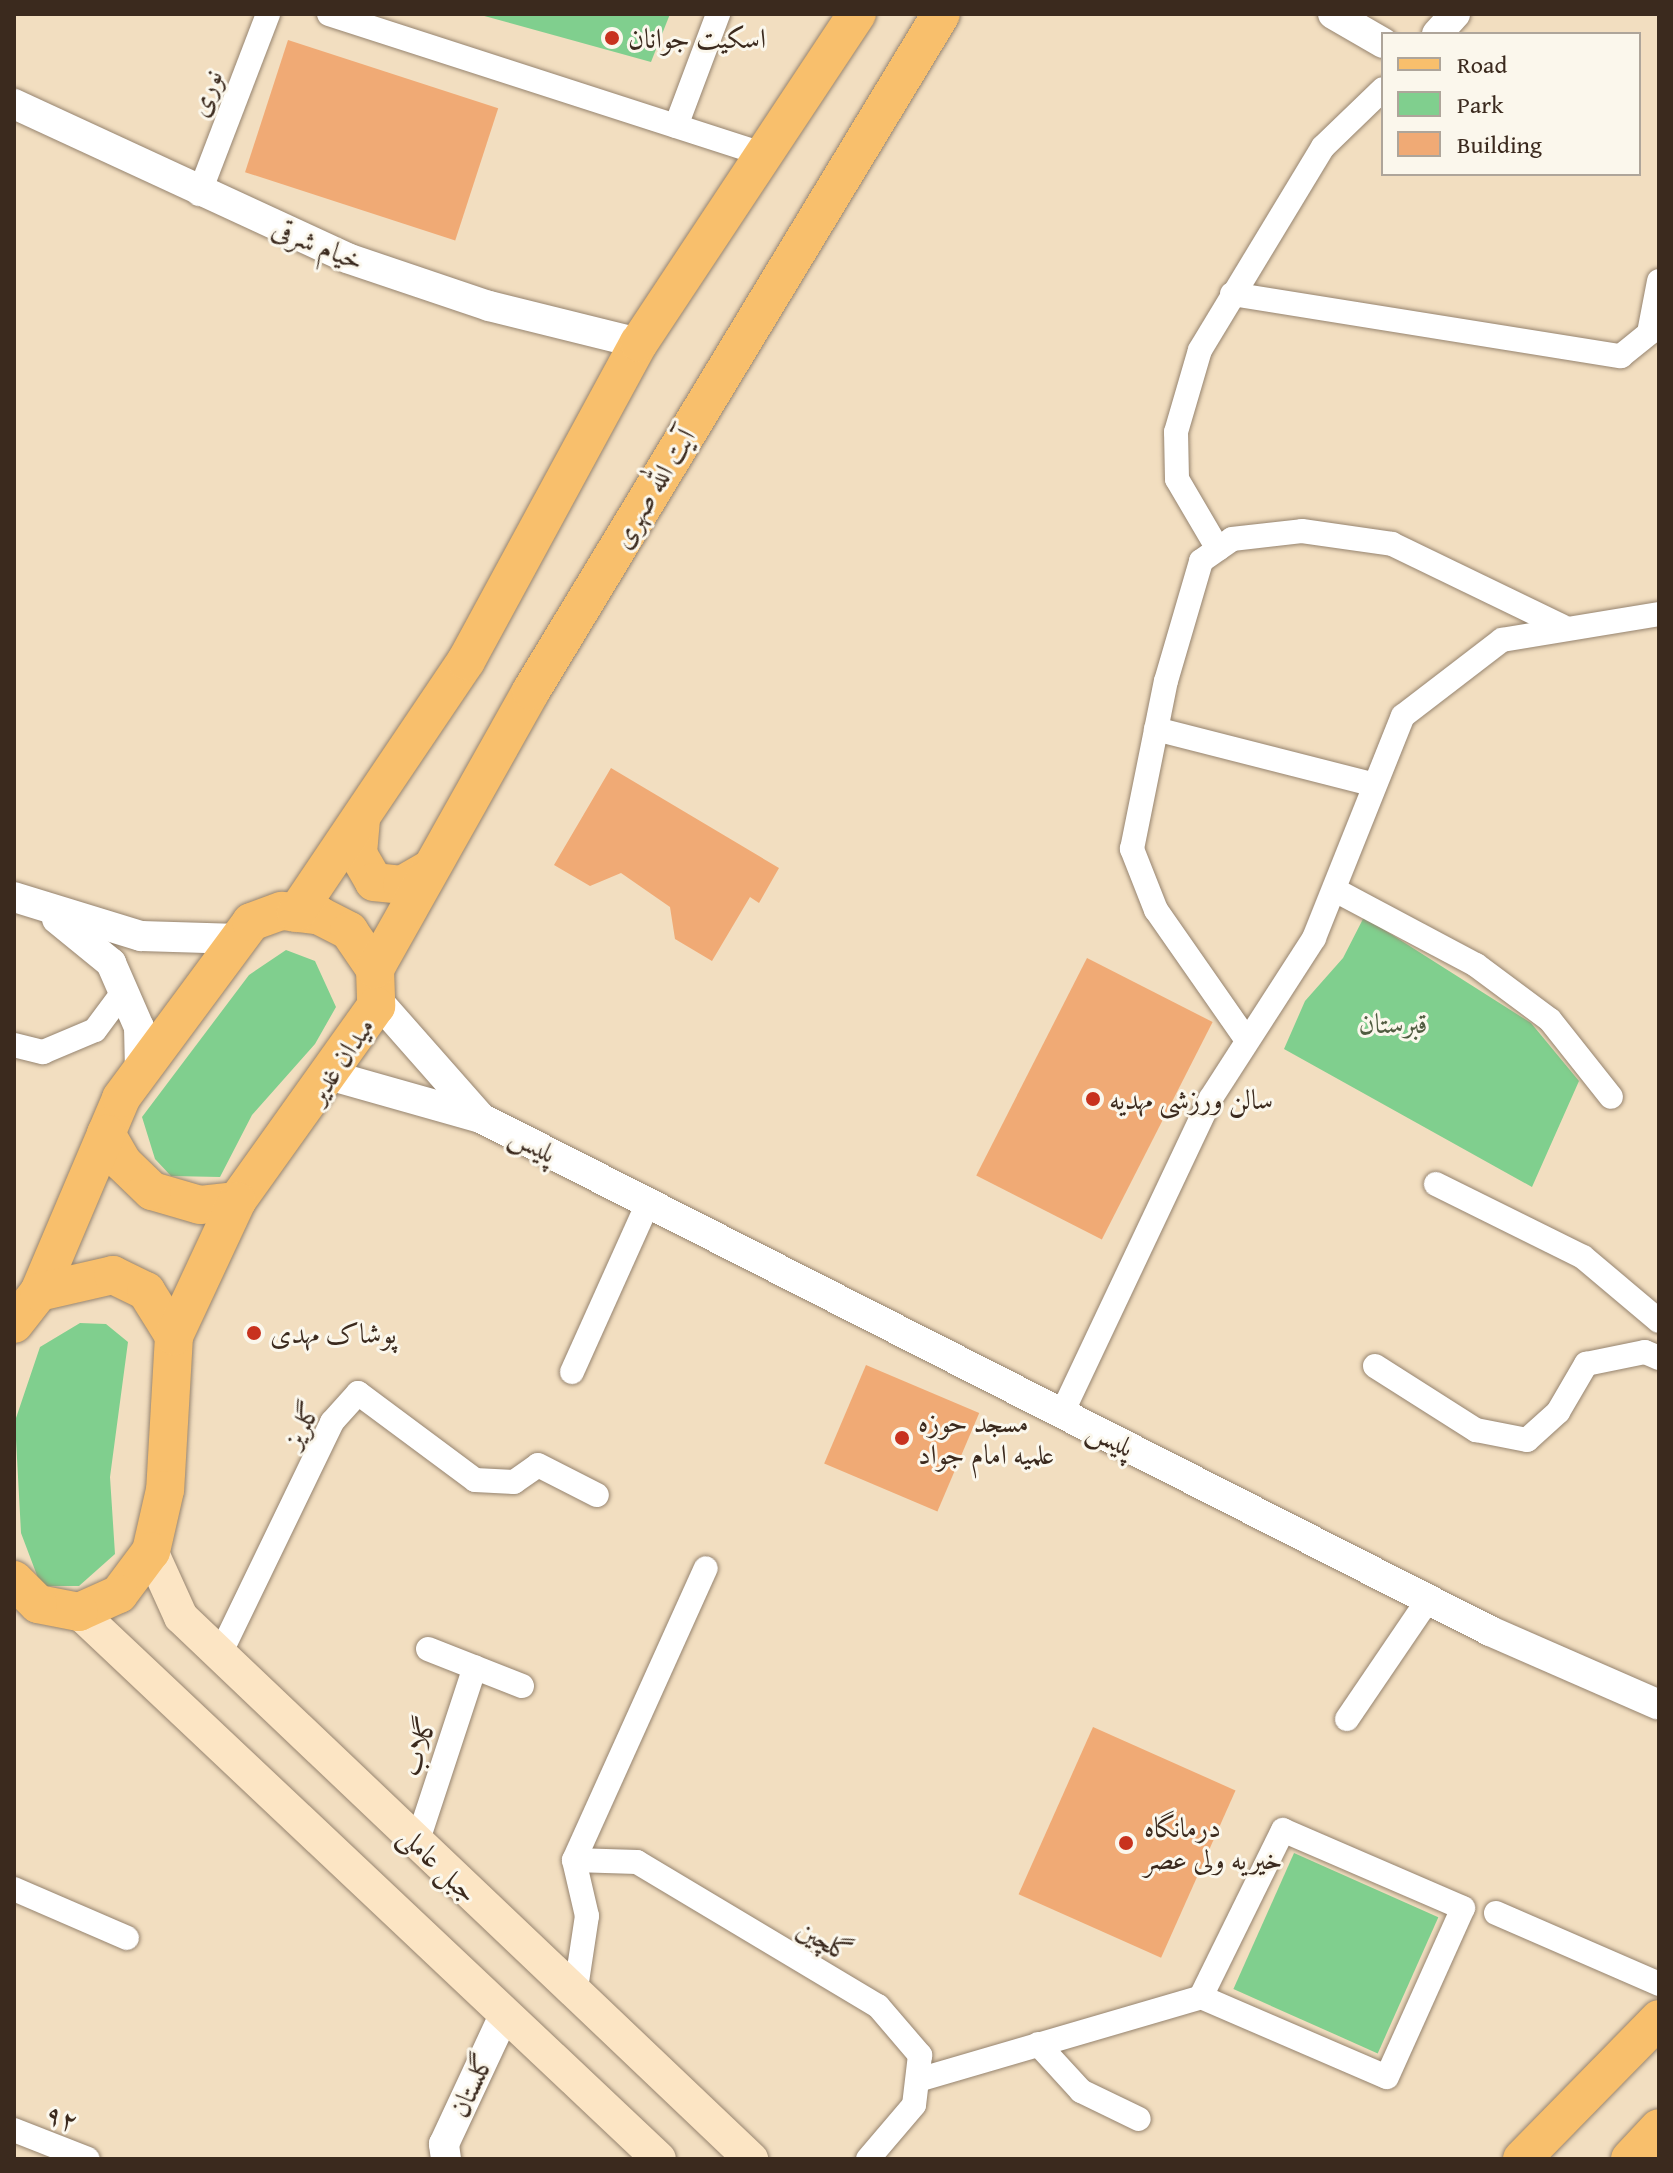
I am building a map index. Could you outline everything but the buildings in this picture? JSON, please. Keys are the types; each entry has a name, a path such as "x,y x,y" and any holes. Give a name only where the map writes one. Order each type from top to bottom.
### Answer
{"main road":[{"path":"296,913 466,661 639,343 857,14"},
{"name":"آیت الله صهری","path":"376,984 430,869 941,14"},
{"path":"361,819 358,854 374,882 402,885 430,869"},
{"path":"14,1324 39,1292 106,1134 140,1072 251,922 296,913 349,931 376,984"},
{"name":"میدان غدیر","path":"174,1336 237,1201 329,1075 376,984"},
{"path":"106,1134 152,1191 200,1205 237,1201"},
{"path":"22,1603 79,1612 119,1594 151,1551 165,1490 174,1336 146,1291 113,1275 39,1292"},
{"name":"جبل عاملی","path":"151,1551 181,1617 575,1995 751,2159"},
{"path":"79,1612 659,2159"},
{"path":"1522,2159 1659,2019"},
{"path":"1630,2159 1659,2128"}],"street":[{"name":"نوری","path":"199,194 268,14"},
{"path":"329,14 762,154"},
{"path":"676,126 718,14"},
{"path":"1333,14 1381,42"},
{"path":"1439,32 1455,14"},
{"path":"1218,549 1177,479 1176,432 1200,350 1323,147 1381,91"},
{"name":"خیام شرقی","path":"14,104 116,145 199,194 347,258 489,306 639,343"},
{"path":"1232,294 1621,356 1649,333 1659,281"},
{"path":"1246,1039 1156,910 1132,849 1156,729 1201,561 1232,539 1302,531 1392,544 1562,626"},
{"path":"1062,1413 1246,1039 1314,938 1335,890 1372,784 1403,716 1457,669 1502,640 1562,626 1659,614"},
{"path":"1156,729 1372,784"},
{"path":"1335,890 1476,965 1550,1020 1611,1097"},
{"path":"14,897 46,910 141,936 239,939"},
{"path":"46,910 111,963 139,1027 140,1072"},
{"path":"376,984 481,1118"},
{"path":"14,1045 43,1052 95,1030 124,991"},
{"path":"329,1075 481,1118"},
{"name":"پلیس","path":"481,1118 1428,1600 1659,1705"},
{"path":"1436,1184 1583,1257 1659,1321"},
{"path":"572,1372 648,1203"},
{"path":"1375,1366 1476,1430 1527,1440 1558,1412 1586,1364 1645,1352 1659,1358"},
{"name":"گلریز","path":"220,1654 332,1422 358,1393 475,1480 514,1482 538,1465 597,1495"},
{"path":"575,1995 587,1916 574,1860 706,1568"},
{"path":"1347,1719 1428,1600"},
{"path":"428,1649 522,1686"},
{"name":"گلاب","path":"417,1843 475,1667"},
{"path":"868,2159 914,2105 918,2080 1201,1997 1387,2077 1463,1908 1283,1830 1201,1997"},
{"name":"گلچین","path":"574,1860 637,1862 878,2006 920,2055 918,2080"},
{"path":"14,1889 127,1938"},
{"path":"1496,1913 1659,1984"},
{"name":"گلستان","path":"446,2159 444,2144 505,2013"},
{"path":"1038,2044 1081,2091 1139,2119"},
{"name":"۹۲","path":"14,2130 88,2159"}],"green space":[{"name":"اسکیت جوانان","path":"477,14 670,14 651,62"},
{"name":"قبرستان","path":"1364,917 1531,1023 1579,1081 1532,1187 1284,1049 1305,1001 1343,958"},
{"path":"286,950 315,961 336,1007 315,1044 252,1115 220,1177 171,1176 155,1159 142,1117 249,975"},
{"path":"80,1323 106,1324 128,1342 110,1477 115,1554 79,1586 41,1586 21,1533 15,1421 40,1347"},
{"path":"1294,1853 1438,1917 1378,2053 1233,1989"}],"place":[{"name":"اسکیت جوانان","path":"612,38"},
{"name":"سالن ورزشی مهدیه","path":"1093,1099"},
{"name":"پوشاک مهدی","path":"254,1333"},
{"name":"مسجد حوزه علمیه امام جواد","path":"902,1438"},
{"name":"درمانگاه خیریه ولی عصر","path":"1126,1843"}]}
